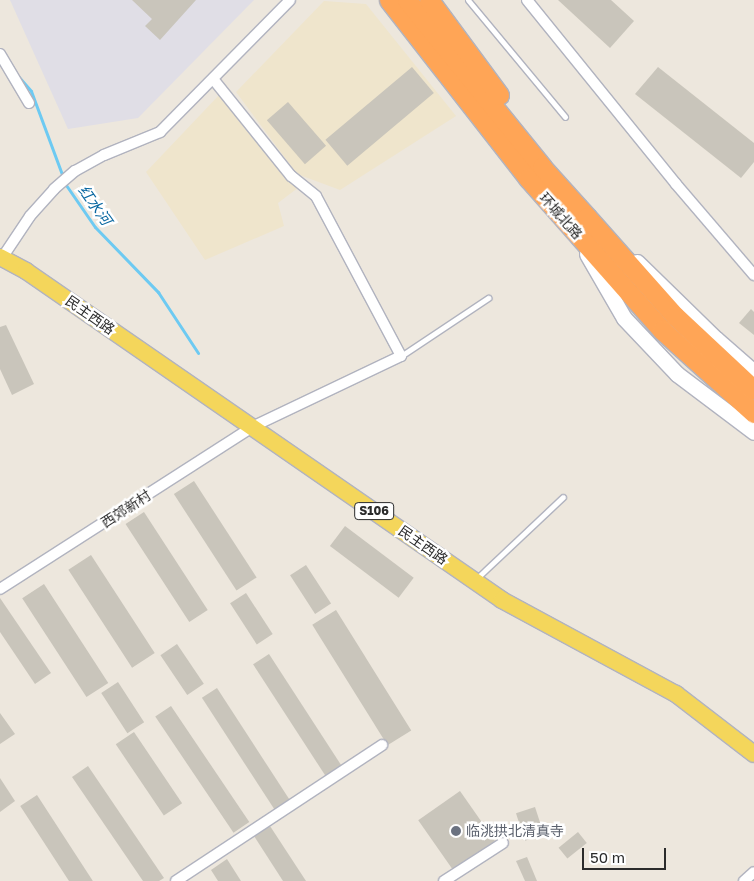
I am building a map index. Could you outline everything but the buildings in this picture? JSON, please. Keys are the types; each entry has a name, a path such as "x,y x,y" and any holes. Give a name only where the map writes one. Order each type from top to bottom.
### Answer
{"highway":[{"path":"376,0 524,186 557,211"},
{"name":"环城北路","path":"388,0 528,178 557,211 580,224 754,390"},
{"name":"环城北路","path":"407,0 542,167 580,224 662,330 754,414"},
{"path":"429,0 506,105 542,167"}],"main road":[{"path":"580,224 754,372"},
{"path":"580,224 624,318 677,374 754,432"},
{"name":"民主西路","path":"1,258 26,271 502,600 676,694 754,754"}],"street":[{"path":"1,258 30,216 54,189 75,171 104,155 160,132 290,0"},
{"path":"527,0 676,184 754,274"},
{"path":"0,54 29,103"},
{"path":"213,79 291,176 316,196 402,356"},
{"name":"西郊新村","path":"0,589 252,427 402,356"},
{"path":"176,881 382,745"},
{"path":"444,881 503,843"},
{"path":"744,881 754,872"}],"lane":[{"path":"468,0 565,117"},
{"path":"402,356 488,298"},
{"path":"474,580 563,497"}],"shaded area":[{"path":"10,0 254,0 138,118 68,129"},
{"path":"324,1 366,4 456,116 340,190 297,174 236,92"},
{"path":"221,93 299,187 278,203 284,226 205,260 146,172"}],"waterway":[{"name":"红水河","path":"18,76 31,91 66,185 95,227 158,292 198,353"}],"place":[{"name":"临洮拱北清真寺","path":"456,831"}]}
